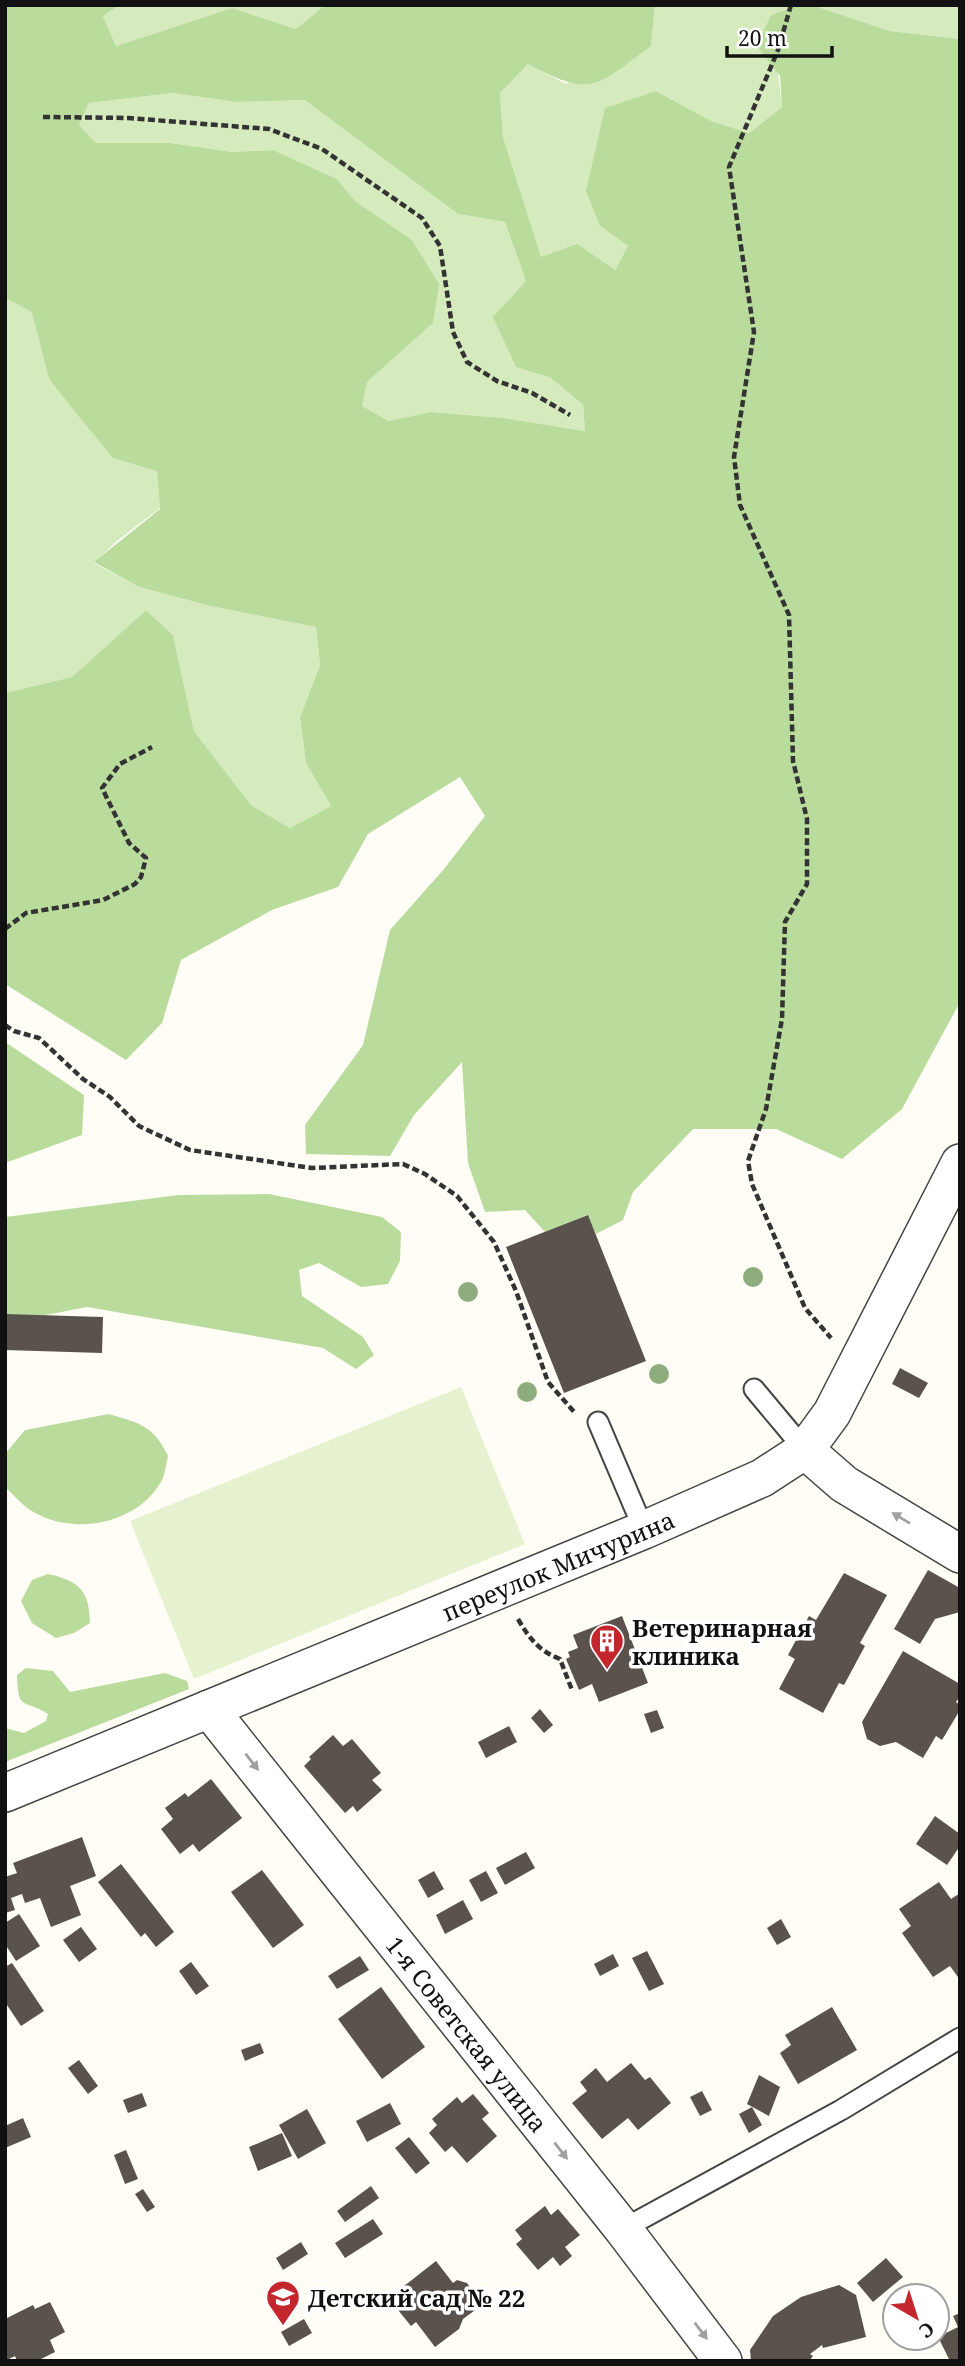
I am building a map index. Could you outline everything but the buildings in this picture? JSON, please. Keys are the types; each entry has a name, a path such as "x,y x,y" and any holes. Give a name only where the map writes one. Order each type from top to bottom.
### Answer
{"street":[{"name":"переулок Мичурина","path":"5,1793 644,1530 762,1478 805,1450 832,1413 960,1163"},
{"path":"805,1450 844,1483 960,1554"},
{"name":"1-я Советская улица","path":"209,1709 623,2230 723,2361"}],"lane":[{"path":"754,1389 805,1450"},
{"path":"598,1422 644,1530"},
{"path":"623,2230 841,2110 960,2038"}],"path":[{"path":"790,5 778,50 729,167 754,332 734,457 740,505 789,615 793,761 807,819 807,884 785,922 782,1019 766,1109 748,1161 752,1184 805,1308 856,1366"},
{"path":"43,117 128,118 269,129 322,149 422,218 440,246 453,332 467,362 497,381 532,393 570,415"},
{"path":"5,929 26,913 103,900 135,884 141,877 146,858 128,843 102,788 120,764 152,747"},
{"path":"5,1025 14,1031 39,1038 83,1079 110,1097 139,1126 190,1150 312,1168 403,1164 425,1174 457,1196 494,1242 516,1291 548,1382 572,1412 598,1422"},
{"path":"500,1589 530,1639 548,1654 560,1659 572,1690"}],"green space":[{"path":"5,5 120,5 103,16 116,46 232,8 296,29 325,5 655,5 651,46 605,79 581,84 567,82 528,64 500,93 503,137 541,257 577,244 615,270 628,246 600,226 586,191 605,108 656,91 711,121 749,133 782,107 780,76 757,46 771,15 798,5 812,5 890,31 960,39 960,1002 902,1109 842,1159 776,1129 693,1129 633,1192 623,1220 596,1234 587,1215 545,1232 525,1210 485,1212 468,1163 462,1062 414,1115 390,1156 306,1154 305,1125 363,1045 390,930 444,869 485,816 460,777 368,834 338,887 272,910 181,960 162,1023 126,1060 5,984 5,693 72,677 146,610 173,635 194,731 251,805 290,828 331,806 306,763 300,717 320,665 316,627 210,606 139,587 94,562 160,509 157,471 113,458 49,379 32,312 5,298","holes":["173,93 236,102 305,100 458,214 505,222 526,281 493,317 516,367 551,378 583,405 585,431 504,418 431,412 389,421 362,406 367,382 433,323 439,284 412,240 355,201 337,179 273,150 232,152 171,143 96,143 79,125 89,103"]},
{"path":"120,5 325,5 296,29 232,8 116,46 103,16"},
{"path":"655,5 798,5 771,15 782,107 749,133 711,121 656,91 600,226 628,246 615,270 541,258 503,137 500,93 528,64 566,84 651,46"},
{"path":"812,5 960,5 960,39 890,31"},
{"path":"174,93 236,102 306,100 458,214 505,222 526,281 516,367 551,378 583,405 585,431 504,418 432,412 389,421 362,406 367,382 433,323 412,240 354,201 337,179 273,150 232,152 171,143 96,143 79,125 89,103"},
{"path":"5,298 33,312 49,379 113,458 157,470 160,508 117,541 94,563 139,587 210,606 316,627 320,665 300,717 306,763 331,806 290,828 251,805 194,731 173,635 146,610 72,677 5,693"},
{"path":"5,1042 84,1095 82,1135 5,1163"},
{"path":"269,1194 382,1217 401,1232 400,1261 388,1284 361,1287 319,1263 299,1270 302,1296 363,1337 374,1355 356,1369 323,1348 87,1307 5,1323 5,1217 179,1195"},
{"path":"461,1387 525,1544 194,1679 130,1521"},
{"path":"109,1414 145,1427 157,1438 168,1456 161,1482 150,1497 135,1509 101,1522 64,1523 30,1510 5,1487 5,1454 25,1430"},
{"path":"48,1574 68,1580 81,1589 88,1603 90,1623 74,1633 56,1638 32,1623 21,1601 32,1580"},
{"path":"26,1668 53,1671 70,1692 165,1673 187,1681 189,1689 5,1762 5,1728 24,1733 46,1721 48,1714 21,1700 17,1675"}],"place":[{"name":"Ветеринарная клиника","path":"607,1671"},
{"name":"Детский сад № 22","path":"283,2327"}]}
